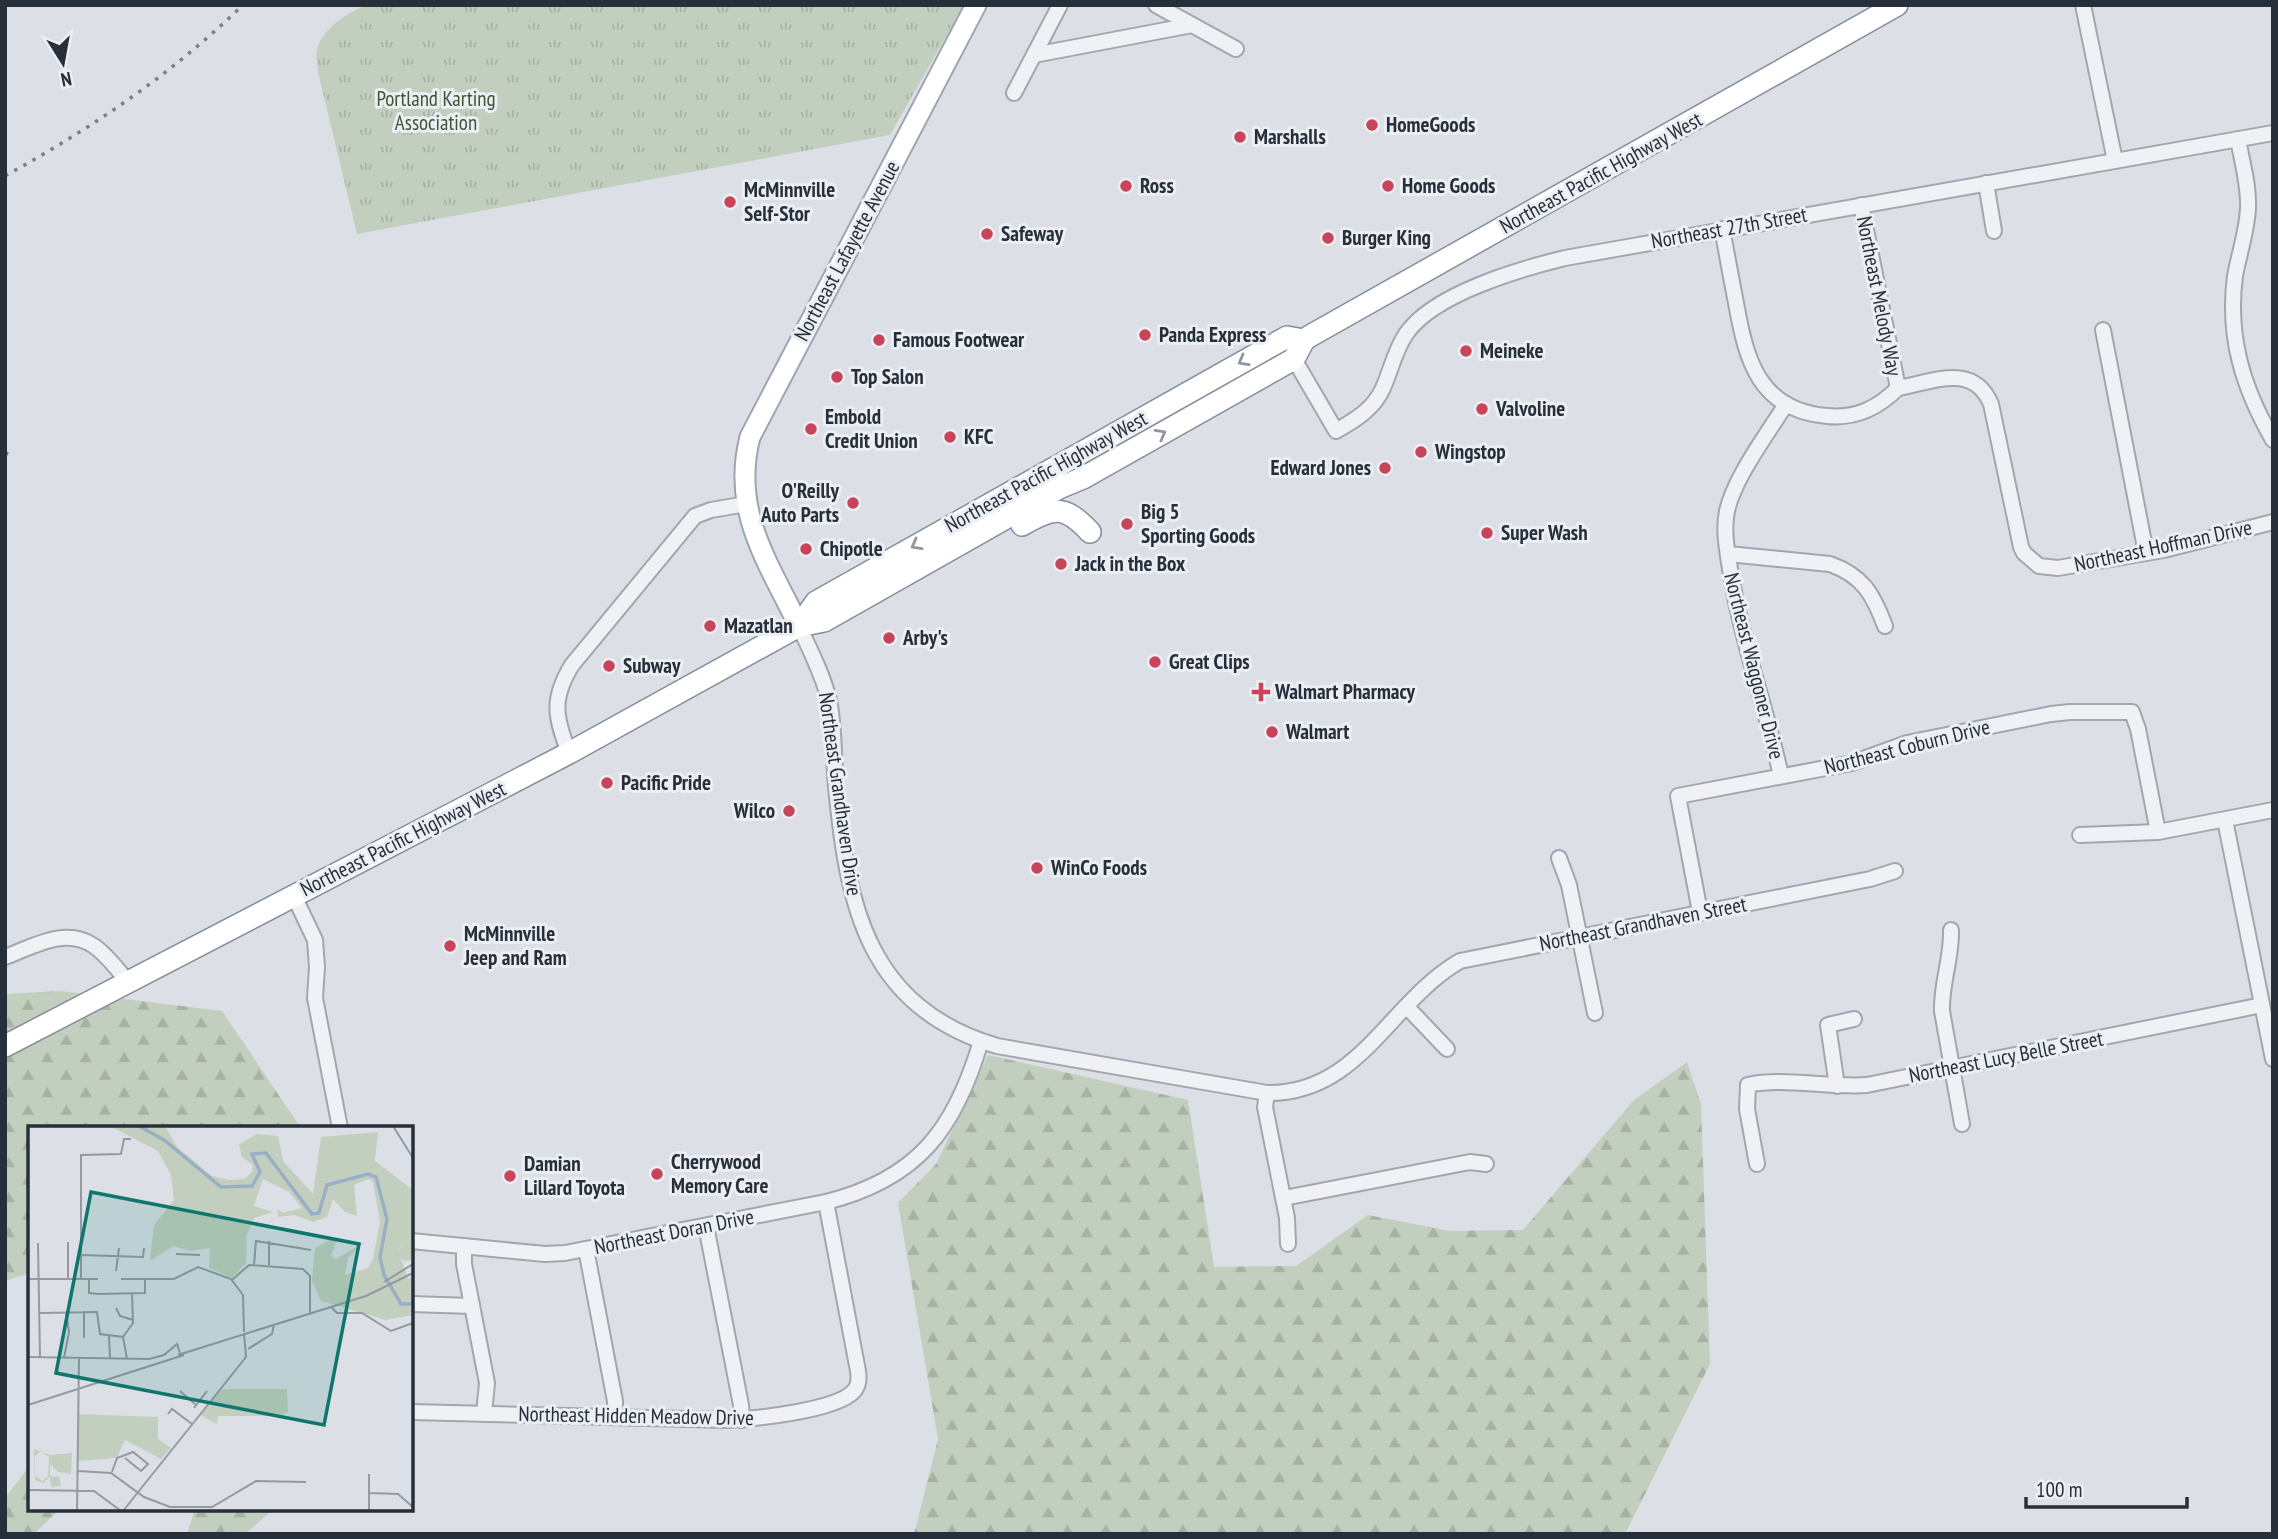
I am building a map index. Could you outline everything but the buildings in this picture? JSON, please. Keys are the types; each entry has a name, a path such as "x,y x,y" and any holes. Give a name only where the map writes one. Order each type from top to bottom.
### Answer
{"highway":[{"name":"Northeast Pacific Highway West","path":"799,626 816,602 1287,337 1304,340 1898,5"},
{"path":"1294,359 1304,340"},
{"name":"Northeast Pacific Highway West","path":"5,1046 569,753 799,626 824,621 1294,359"},
{"path":"1083,478 1091,459 1129,439 1147,415"},
{"path":"953,548 969,529 1051,482 1062,471 1064,462"},
{"path":"930,561 979,548 1053,510 1076,516 1090,531"}],"main road":[{"name":"Northeast Lafayette Avenue","path":"799,626 764,555 746,504 744,459 750,437 976,5"}],"street":[{"path":"1014,93 1059,5"},
{"path":"1156,5 1236,49"},
{"path":"2083,5 2115,161"},
{"path":"1034,55 1192,25"},
{"name":"Northeast 27th Street","path":"1294,359 1336,431 1360,416 1377,400 1408,332 1423,316 1451,299 1502,276 1536,265 1722,229 2273,133"},
{"path":"2238,139 2248,193 2248,210 2233,296 2234,326 2244,382 2256,412 2273,440"},
{"path":"1986,183 1994,231"},
{"name":"Northeast Melody Way","path":"1861,205 1898,388"},
{"path":"1722,229 1744,348 1752,368 1764,386 1786,404 1814,415 1842,418 1865,412 1884,402 1898,388"},
{"path":"2103,330 2146,553"},
{"name":"Northeast Hoffman Drive","path":"1898,388 1965,378 1973,380 1986,393 1991,404 2021,547 2032,562 2039,566 2058,568 2146,553 2273,522"},
{"name":"Northeast Waggoner Drive","path":"1781,776 1772,732 1741,624 1725,529 1734,490 1786,404"},
{"path":"569,753 560,731 556,701 558,691 572,665 695,516 711,510 746,504"},
{"path":"1728,554 1830,564 1843,569 1872,594 1885,626"},
{"name":"Northeast Grandhaven Drive","path":"799,626 828,698 833,726 839,818 853,894 875,954 888,975 917,1007 936,1020 981,1041 1182,1078"},
{"name":"Northeast Coburn Drive","path":"1700,912 1678,796 1852,763 1906,743 2051,714 2133,712 2158,832"},
{"path":"2080,835 2158,832 2273,810"},
{"path":"2225,820 2273,1059"},
{"path":"1559,858 1569,885 1595,1013"},
{"name":"Northeast Grandhaven Street","path":"1182,1078 1267,1093 1286,1093 1312,1087 1335,1075 1353,1061 1436,977 1460,961 1870,879 1895,871"},
{"path":"294,896 315,940 316,1005 340,1126"},
{"path":"1951,930 1950,962 1941,994 1942,1012 1962,1124"},
{"path":"5,957 49,940 73,937 95,946 128,982"},
{"name":"Northeast Lucy Belle Street","path":"1757,1164 1747,1109 1748,1085 1867,1084 2262,1005"},
{"path":"1406,1007 1447,1049"},
{"path":"1837,1086 1828,1025 1854,1019"},
{"name":"Northeast Doran Drive","path":"413,1241 545,1254 586,1249 826,1202 865,1190 890,1178 920,1156 947,1124 965,1089 981,1041"},
{"path":"1267,1093 1265,1107 1284,1198 1288,1244"},
{"path":"1284,1198 1470,1162 1486,1164"},
{"name":"Northeast Hidden Meadow Drive","path":"413,1412 742,1420 816,1408 846,1398 859,1383 858,1371 826,1202"},
{"path":"706,1226 742,1420"},
{"path":"464,1247 464,1264 487,1383 484,1414"},
{"path":"586,1249 615,1401 615,1417"},
{"path":"413,1304 472,1306"}],"green space":[{"name":"Portland Karting Association","path":"368,5 964,5 890,135 357,234 316,55 320,42 330,28 345,16"},
{"path":"60,991 222,1011 300,1126 28,1126 28,1274 5,1281 5,994"},
{"path":"988,1055 1188,1100 1214,1267 1296,1266 1368,1215 1450,1231 1523,1230 1634,1100 1687,1062 1701,1104 1710,1364 1625,1534 914,1534 938,1439 898,1203 936,1164"},
{"path":"28,1468 28,1511 58,1511 34,1534 5,1534 5,1498"},
{"path":"194,1511 272,1511 245,1534 187,1534"}],"railway":[{"path":"5,176 70,138 130,98 187,55 243,5"},
{"path":"5,453 9,454"}],"place":[{"name":"HomeGoods","path":"1372,125"},
{"name":"Marshalls","path":"1240,137"},
{"name":"Ross","path":"1126,186"},
{"name":"Home Goods","path":"1388,186"},
{"name":"McMinnville Self-Stor","path":"730,202"},
{"name":"Safeway","path":"987,234"},
{"name":"Burger King","path":"1328,238"},
{"name":"Panda Express","path":"1145,335"},
{"name":"Famous Footwear","path":"879,340"},
{"name":"Meineke","path":"1466,351"},
{"name":"Top Salon","path":"837,377"},
{"name":"Valvoline","path":"1482,409"},
{"name":"Embold Credit Union","path":"811,429"},
{"name":"KFC","path":"950,437"},
{"name":"Wingstop","path":"1421,452"},
{"name":"Edward Jones","path":"1385,468"},
{"name":"O'Reilly Auto Parts","path":"853,503"},
{"name":"Big 5 Sporting Goods","path":"1127,524"},
{"name":"Super Wash","path":"1487,533"},
{"name":"Chipotle","path":"806,549"},
{"name":"Jack in the Box","path":"1061,564"},
{"name":"Mazatlan","path":"710,626"},
{"name":"Arby's","path":"889,638"},
{"name":"Great Clips","path":"1155,662"},
{"name":"Subway","path":"609,666"},
{"name":"Walmart Pharmacy","path":"1261,692"},
{"name":"Walmart","path":"1272,732"},
{"name":"Pacific Pride","path":"607,783"},
{"name":"Wilco","path":"789,811"},
{"name":"WinCo Foods","path":"1037,868"},
{"name":"McMinnville Jeep and Ram","path":"450,946"},
{"name":"Cherrywood Memory Care","path":"657,1174"},
{"name":"Damian Lillard Toyota","path":"510,1176"}]}
